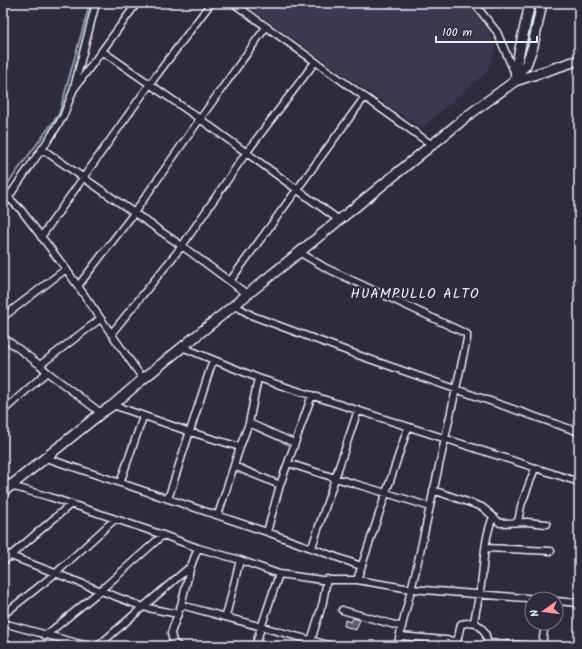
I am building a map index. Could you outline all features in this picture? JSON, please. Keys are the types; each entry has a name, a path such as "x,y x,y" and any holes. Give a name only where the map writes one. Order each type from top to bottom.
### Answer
{"main road":[{"path":"515,78 530,3"},
{"path":"3,492 100,413 113,405 247,294 515,78 526,66 533,46 542,3"},
{"path":"515,78 579,60"}],"street":[{"path":"3,205 58,127 63,117 73,91 96,3"},
{"path":"73,91 137,3"},
{"path":"42,237 150,84 210,3"},
{"path":"233,3 364,98 432,145"},
{"path":"474,3 497,32 515,78"},
{"path":"78,286 134,213 266,27"},
{"path":"102,51 200,119 339,220"},
{"path":"111,334 182,246 246,153 316,62"},
{"path":"230,281 364,98"},
{"path":"42,149 182,246 247,294"},
{"path":"8,197 21,210 66,269 143,379"},
{"path":"299,252 326,268 466,334 467,339 430,507 397,646"},
{"path":"3,317 66,269"},
{"path":"234,306 260,318 355,354 579,432"},
{"path":"40,364 100,319"},
{"path":"3,337 40,364 47,372 100,413"},
{"path":"3,346 9,342"},
{"path":"182,347 258,378 579,482"},
{"path":"168,499 213,360"},
{"path":"3,411 47,372"},
{"path":"218,515 249,423 258,378"},
{"path":"267,532 280,485 312,395"},
{"path":"113,405 143,417 240,447"},
{"path":"312,547 358,410"},
{"path":"120,483 143,417"},
{"path":"249,423 294,443"},
{"path":"357,580 408,427"},
{"path":"46,458 312,547 361,566"},
{"path":"288,463 430,507"},
{"path":"234,466 280,485"},
{"path":"518,522 521,506 535,468"},
{"path":"3,480 11,486 71,504 279,574 322,580 357,580 411,589 524,597"},
{"path":"433,490 482,507 500,523 518,522 547,524"},
{"path":"3,562 71,504"},
{"path":"474,622 480,593 488,528 493,517"},
{"path":"3,615 56,573 115,519"},
{"path":"45,636 101,590 163,535"},
{"path":"178,646 173,642 171,636 191,566 198,548"},
{"path":"485,548 551,550"},
{"path":"3,553 142,607 178,614"},
{"path":"226,616 240,560"},
{"path":"98,646 191,566"},
{"path":"255,646 279,574"},
{"path":"308,642 323,602 327,579"},
{"path":"564,601 579,602"},
{"path":"181,605 226,616 308,642 332,646"},
{"path":"342,610 402,627"},
{"path":"400,636 456,643 461,624 474,622 483,629 486,645 535,646"},
{"path":"3,623 45,636 88,646"},
{"path":"542,646 544,631"}],"shaded area":[{"path":"242,3 466,3 489,31 496,47 487,72 421,128"}],"building":[{"path":"353,618 360,620 356,630 344,626 345,620 351,622"}],"waterway":[{"path":"3,190 59,114 90,3"}],"district":[{"name":"HUAMPULLO ALTO","path":"415,293"}]}
